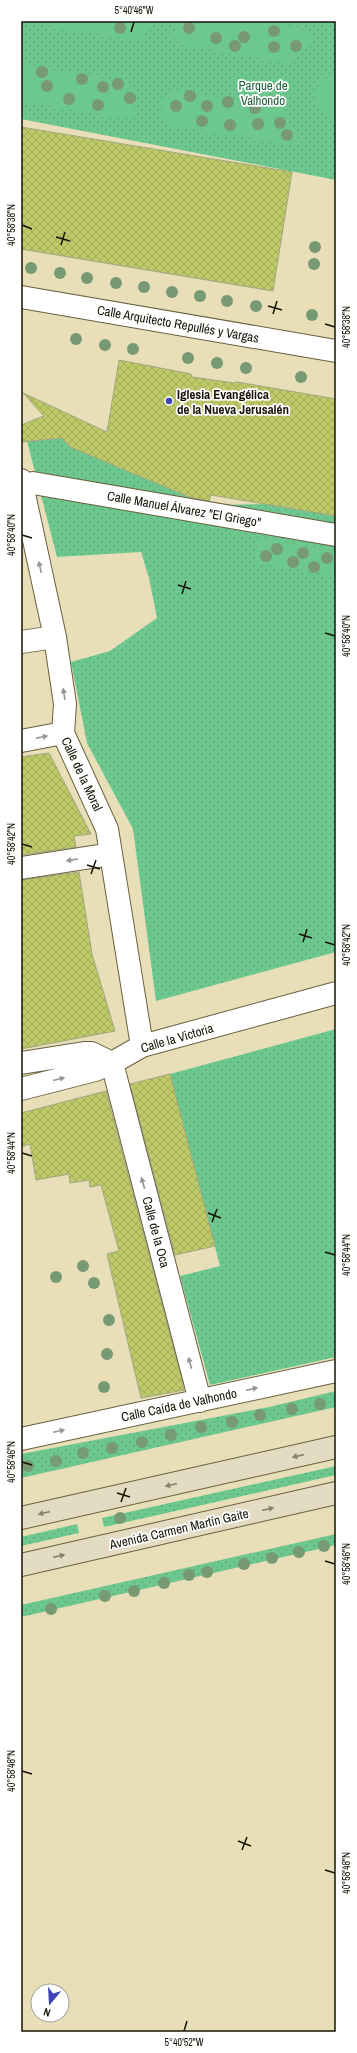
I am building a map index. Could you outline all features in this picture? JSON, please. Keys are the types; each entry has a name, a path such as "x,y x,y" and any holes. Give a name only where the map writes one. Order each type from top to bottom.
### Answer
{"main road":[{"path":"21,1518 336,1447"},
{"name":"Avenida Carmen Martín Gaite","path":"21,1565 336,1493"}],"street":[{"name":"Calle Arquitecto Repullés y Vargas","path":"21,298 336,351"},
{"name":"Calle Manuel Álvarez \"El Griego\"","path":"27,481 336,536"},
{"name":"Calle de la Moral","path":"27,481 66,704 63,733 107,829 142,1046"},
{"path":"21,642 55,637"},
{"path":"21,741 63,733"},
{"path":"21,868 111,854"},
{"name":"Calle la Victoria","path":"21,1089 95,1070 112,1063 142,1046 336,993"},
{"path":"21,1063 92,1053 112,1063"},
{"name":"Calle de la Oca","path":"112,1063 200,1401"},
{"name":"Calle Caída de Valhondo","path":"21,1439 336,1370"}],"green space":[{"name":"Parque de Valhondo","path":"21,21 336,21 336,180 21,119"},
{"path":"29,21 148,21 145,36 139,41 30,23"},
{"path":"177,21 246,21 311,31 315,38 297,51 290,63 182,45 173,38"},
{"path":"22,64 129,83 136,88 133,114 123,118 21,101"},
{"path":"336,74 336,120 327,116 321,110 317,103 316,96 317,89 321,83 327,78"},
{"path":"173,90 279,108 300,141 298,145 165,125 161,118 164,96"},
{"path":"62,438 70,447 208,505 264,504 336,516 336,952 156,1001 133,829 87,743 71,662 110,651 157,618 149,578 141,552 57,557 27,441"},
{"path":"259,538 336,551 336,576 255,562"},
{"path":"336,1029 336,1357 210,1385 180,1276 220,1266 170,1074"},
{"path":"336,1391 336,1407 21,1478 21,1454 269,1407"},
{"path":"336,1466 336,1475 104,1527 102,1518"},
{"path":"77,1524 79,1533 21,1546 21,1537"},
{"path":"336,1534 336,1545 21,1617 21,1605"}],"building":[{"path":"21,127 292,172 273,291 21,249"},
{"path":"119,360 191,374 192,377 234,383 237,382 336,399 336,516 211,495 209,501 189,497 70,447 62,438 21,442 21,425 44,416 23,393 107,432"},
{"path":"49,753 91,834 74,836 76,847 21,855 21,757"},
{"path":"79,872 92,954 115,1031 21,1049 21,880"},
{"path":"170,1074 215,1246 175,1255 130,1084"},
{"path":"106,1091 184,1390 141,1398 107,1254 119,1251 101,1185 90,1187 89,1180 70,1183 69,1174 36,1180 30,1144 21,1147 21,1113"}],"place":[{"name":"Iglesia Evangélica de la Nueva Jerusalén","path":"169,401"}]}
